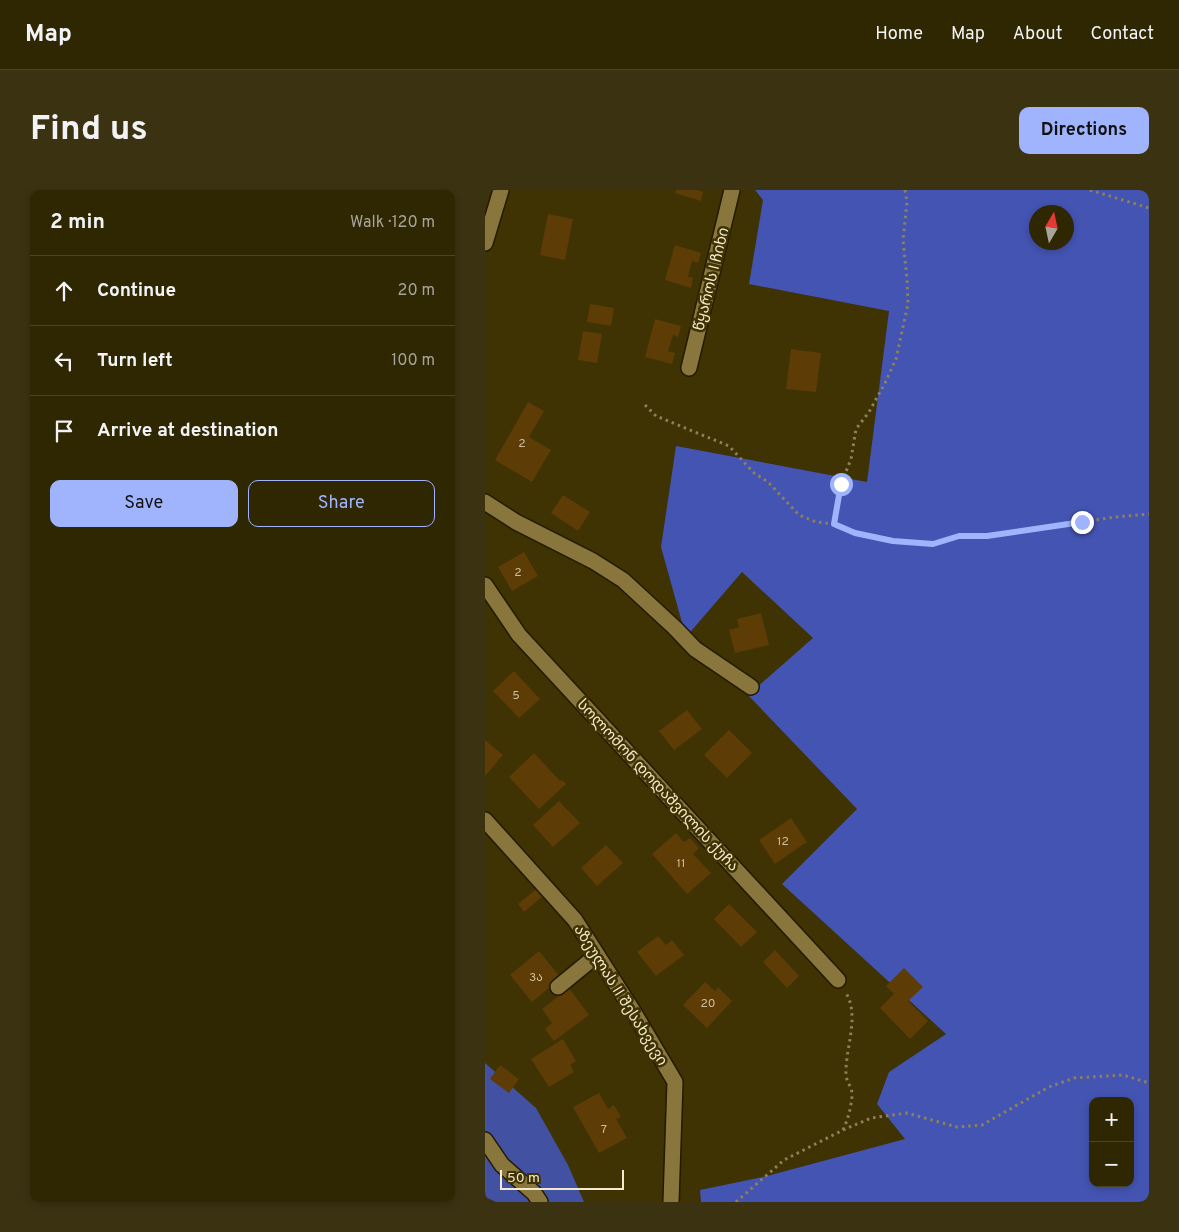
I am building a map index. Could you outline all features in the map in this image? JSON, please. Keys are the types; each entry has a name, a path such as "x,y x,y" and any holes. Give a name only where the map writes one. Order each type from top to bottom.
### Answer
{"street":[{"path":"485,243 501,190"},
{"name":"წყაროს I ჩიხი","path":"689,368 732,190"},
{"path":"485,502 516,522 593,560 623,580 695,649 751,687"},
{"name":"სოლომონ დოდაშვილის ქუჩა","path":"485,585 519,635 838,980"},
{"name":"აზეულას II შესახვევი","path":"485,820 575,920 633,1011 675,1082 671,1202"},
{"path":"558,987 597,955"},
{"path":"485,1140 502,1165 534,1193 540,1202"}],"path":[{"path":"834,524 841,484 851,459 856,428 869,412 896,359 908,304 903,240 907,202 905,190"},
{"path":"1090,190 1149,208"},
{"path":"645,405 656,416 729,446 754,473 768,482 799,515 815,522 834,524 855,533 893,541 933,544 959,536 987,536 1115,517 1149,514"},
{"path":"838,980 849,998 853,1022 845,1076 853,1093 849,1114 843,1130"},
{"path":"736,1202 784,1160 871,1118 907,1113 957,1127 982,1125 1049,1087 1074,1078 1123,1076 1149,1083"}],"shaded area":[{"path":"755,190 1149,190 1149,1202 701,1202 700,1190 767,1176 905,1139 877,1104 889,1072 946,1034 782,884 857,809 748,695 813,638 742,572 686,637 661,547 676,446 867,482 889,311 749,284 763,200"},
{"path":"485,1063 536,1108 568,1165 584,1202 496,1202 485,1197"}],"building":[{"path":"676,190 698,190 703,192 701,201 675,193"},
{"path":"548,214 573,219 565,260 540,255"},
{"path":"675,245 701,253 698,263 692,261 688,277 693,278 691,288 665,280"},
{"path":"590,304 614,308 611,326 587,322"},
{"path":"655,319 681,326 678,337 673,335 668,351 675,353 672,364 645,357"},
{"path":"583,331 602,334 597,363 578,360"},
{"path":"791,349 821,353 816,392 786,389"},
{"path":"528,402 544,411 529,437 551,450 532,482 495,460"},
{"path":"563,495 590,512 578,531 551,513"},
{"path":"524,552 538,576 512,591 498,567"},
{"path":"761,613 769,645 735,653 729,630 739,627 737,619"},
{"path":"514,671 540,699 519,718 493,691"},
{"path":"687,710 702,729 674,750 659,731"},
{"path":"729,730 752,753 727,778 704,755"},
{"path":"485,740 503,755 485,776"},
{"path":"534,753 560,781 562,780 566,784 539,809 509,777"},
{"path":"559,801 580,823 553,847 533,825"},
{"path":"791,818 807,842 775,864 759,840"},
{"path":"676,833 684,842 690,838 699,848 693,854 711,873 687,894 652,854"},
{"path":"606,845 623,863 597,886 581,868"},
{"path":"535,890 539,890 544,895 524,912 518,904"},
{"path":"729,904 757,932 741,947 714,919"},
{"path":"658,936 666,945 672,940 684,955 656,976 637,952"},
{"path":"775,950 799,976 787,988 763,962"},
{"path":"539,951 561,978 532,1002 510,975"},
{"path":"904,968 923,987 908,1001 928,1021 910,1039 880,1008 894,994 886,986"},
{"path":"705,982 715,991 718,987 732,1001 707,1028 683,1005"},
{"path":"569,988 589,1015 554,1041 545,1029 552,1023 542,1009"},
{"path":"563,1039 576,1061 570,1065 574,1072 549,1087 531,1059"},
{"path":"500,1065 519,1079 509,1093 490,1079"},
{"path":"599,1093 608,1109 614,1105 621,1117 616,1119 627,1138 599,1153 573,1107"}],"route":[{"path":"841,484 834,524 855,533 893,541 933,544 959,536 987,536 1082,522"}]}
